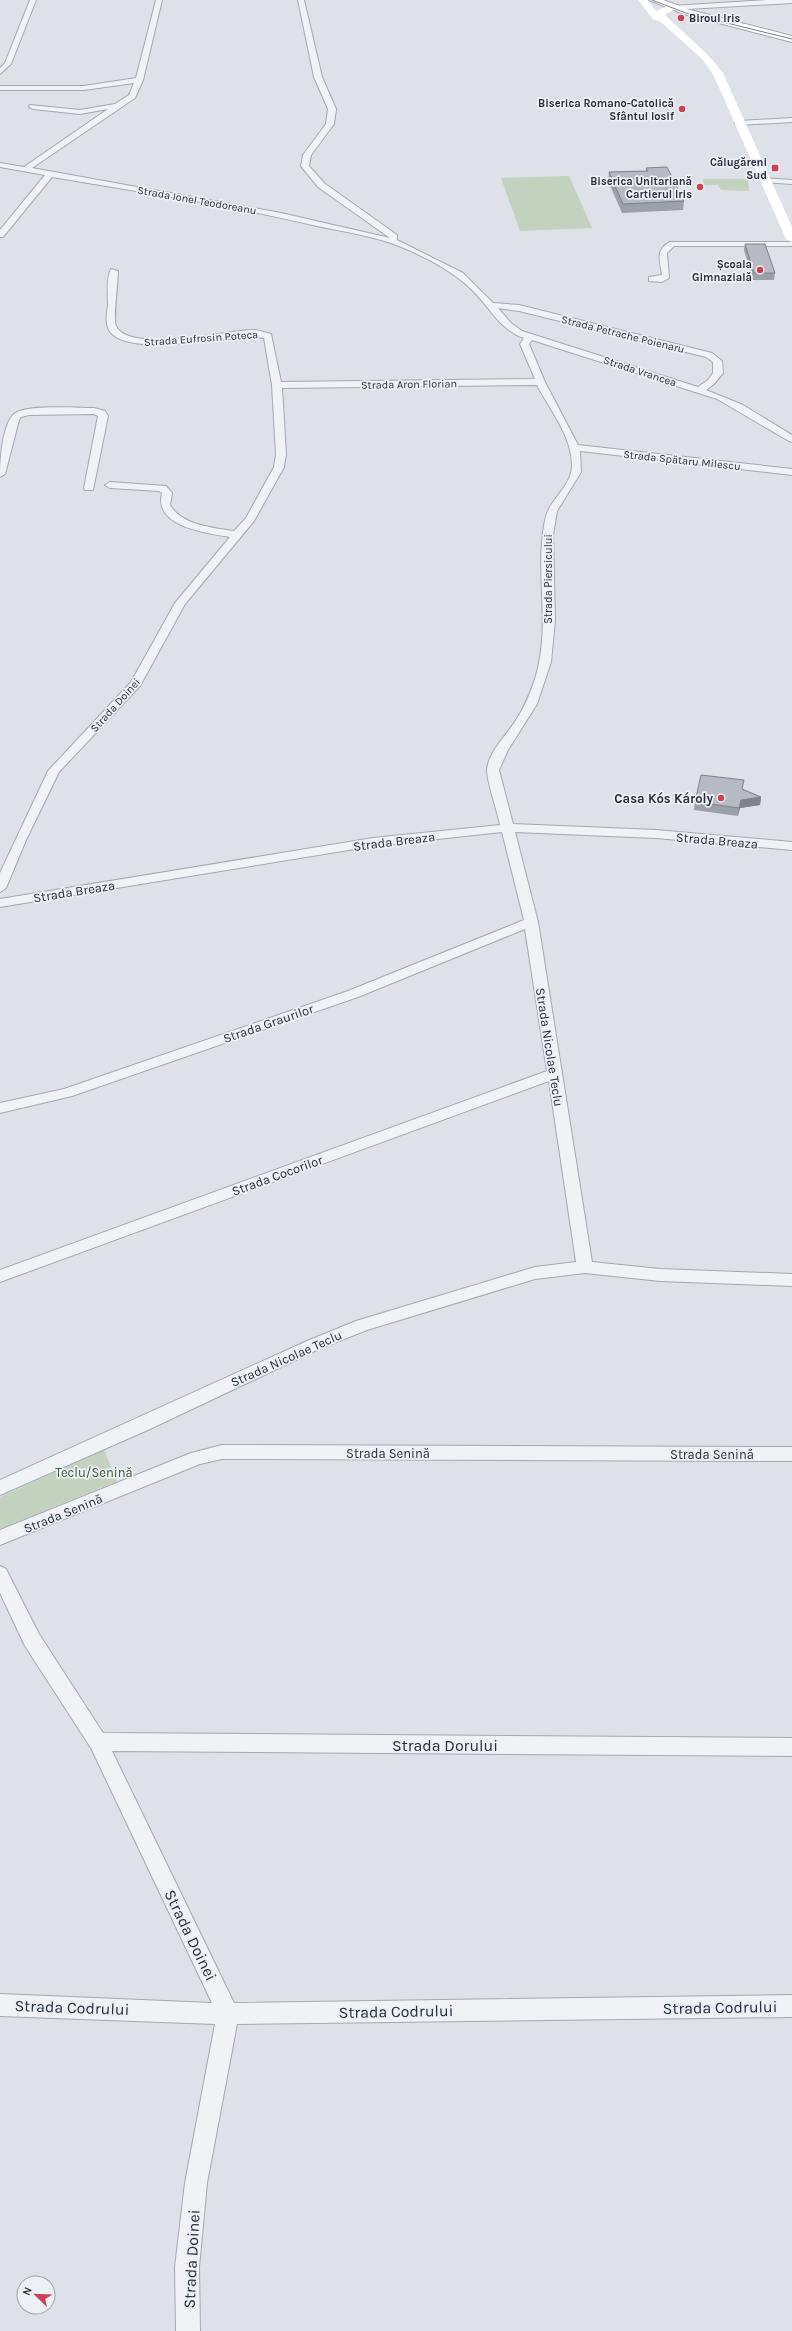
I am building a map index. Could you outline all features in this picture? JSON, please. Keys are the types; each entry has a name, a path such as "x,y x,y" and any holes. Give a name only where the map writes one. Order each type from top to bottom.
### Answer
{"main road":[{"path":"643,0 792,39"},
{"path":"659,5 660,13 664,20 714,68 792,240"},
{"path":"659,5 656,17 664,20"}],"street":[{"path":"0,72 8,64 33,0"},
{"path":"25,170 132,96 139,80 159,0"},
{"path":"301,0 318,77 332,108 330,124 307,155 305,166 321,185 394,237 393,242"},
{"path":"659,5 792,0"},
{"path":"0,88 84,88 139,80"},
{"path":"33,108 80,112 119,106"},
{"path":"739,123 792,120"},
{"name":"Strada Ionel Teodoreanu","path":"0,165 274,214 393,242 438,262 460,275 490,305"},
{"path":"0,235 50,174"},
{"path":"764,180 792,182"},
{"path":"652,279 662,279 666,276 662,256 665,249 673,244 792,244"},
{"name":"Strada Eufrosin Poteca","path":"114,271 111,325 114,333 119,336 145,342 241,334 265,334 269,338 277,385 281,454 279,467"},
{"name":"Strada Petrache Poienaru","path":"490,305 519,308 709,355 717,361 718,373 711,382 699,390"},
{"name":"Strada Vrancea","path":"490,305 512,329 699,390 740,406 792,439"},
{"name":"Strada Piersicului","path":"507,828 493,770 496,758 534,700 547,652 550,593 548,532 553,510 576,473 577,465 566,425 552,404 524,344 530,336"},
{"name":"Strada Aron Florian","path":"277,385 541,382"},
{"path":"0,474 14,420 18,415 28,412 94,411 102,413 103,416 88,488"},
{"name":"Strada Spătaru Milescu","path":"573,447 792,472"},
{"name":"Strada Doinei","path":"0,888 20,840 54,771 136,684 180,603 250,519 279,467"},
{"path":"110,485 162,488 167,493 165,504 167,509 177,517 198,527 237,535"},
{"name":"Strada Breaza","path":"0,903 373,842 507,828 656,834 792,846"},
{"name":"Strada Nicolae Teclu","path":"507,828 531,922 585,1268"},
{"name":"Strada Graurilor","path":"0,1108 67,1093 353,994 531,922"},
{"name":"Strada Cocorilor","path":"0,1276 554,1074"},
{"name":"Strada Nicolae Teclu","path":"0,1488 306,1348 362,1326 535,1273 565,1268 585,1268 660,1275 792,1280"},
{"name":"Strada Senină","path":"0,1538 197,1458 222,1452 792,1454"},
{"name":"Strada Doinei","path":"0,1574 32,1640 98,1742 228,2014 196,2183 187,2267 188,2331"},
{"name":"Strada Dorului","path":"98,1742 792,1747"},
{"name":"Strada Codrului","path":"0,2004 228,2014 792,2006"}],"green space":[{"path":"569,176 592,228 520,231 501,178"},
{"path":"703,179 748,179 749,191 721,190 718,185 704,185"},
{"name":"Teclu/Senină","path":"104,1450 117,1481 0,1529 0,1497"}],"building":[{"path":"667,167 684,201 623,204 609,172 648,171 646,168"},
{"path":"745,244 765,244 775,273 754,273"},
{"name":"Casa Kós Károly","path":"701,775 744,780 742,789 761,797 741,800 739,808 695,802"}],"tram line":[{"path":"652,0 686,13 792,39"}],"place":[{"name":"Biroul Iris","path":"681,18"},
{"name":"Biserica Romano-Catolică Sfântul Iosif","path":"682,109"},
{"name":"Călugăreni Sud","path":"775,168"},
{"name":"Biserica Unitariană Cartierul Iris","path":"700,187"},
{"name":"Școala Gimnazială","path":"760,270"},
{"name":"Casa Kós Károly","path":"721,798"}]}
